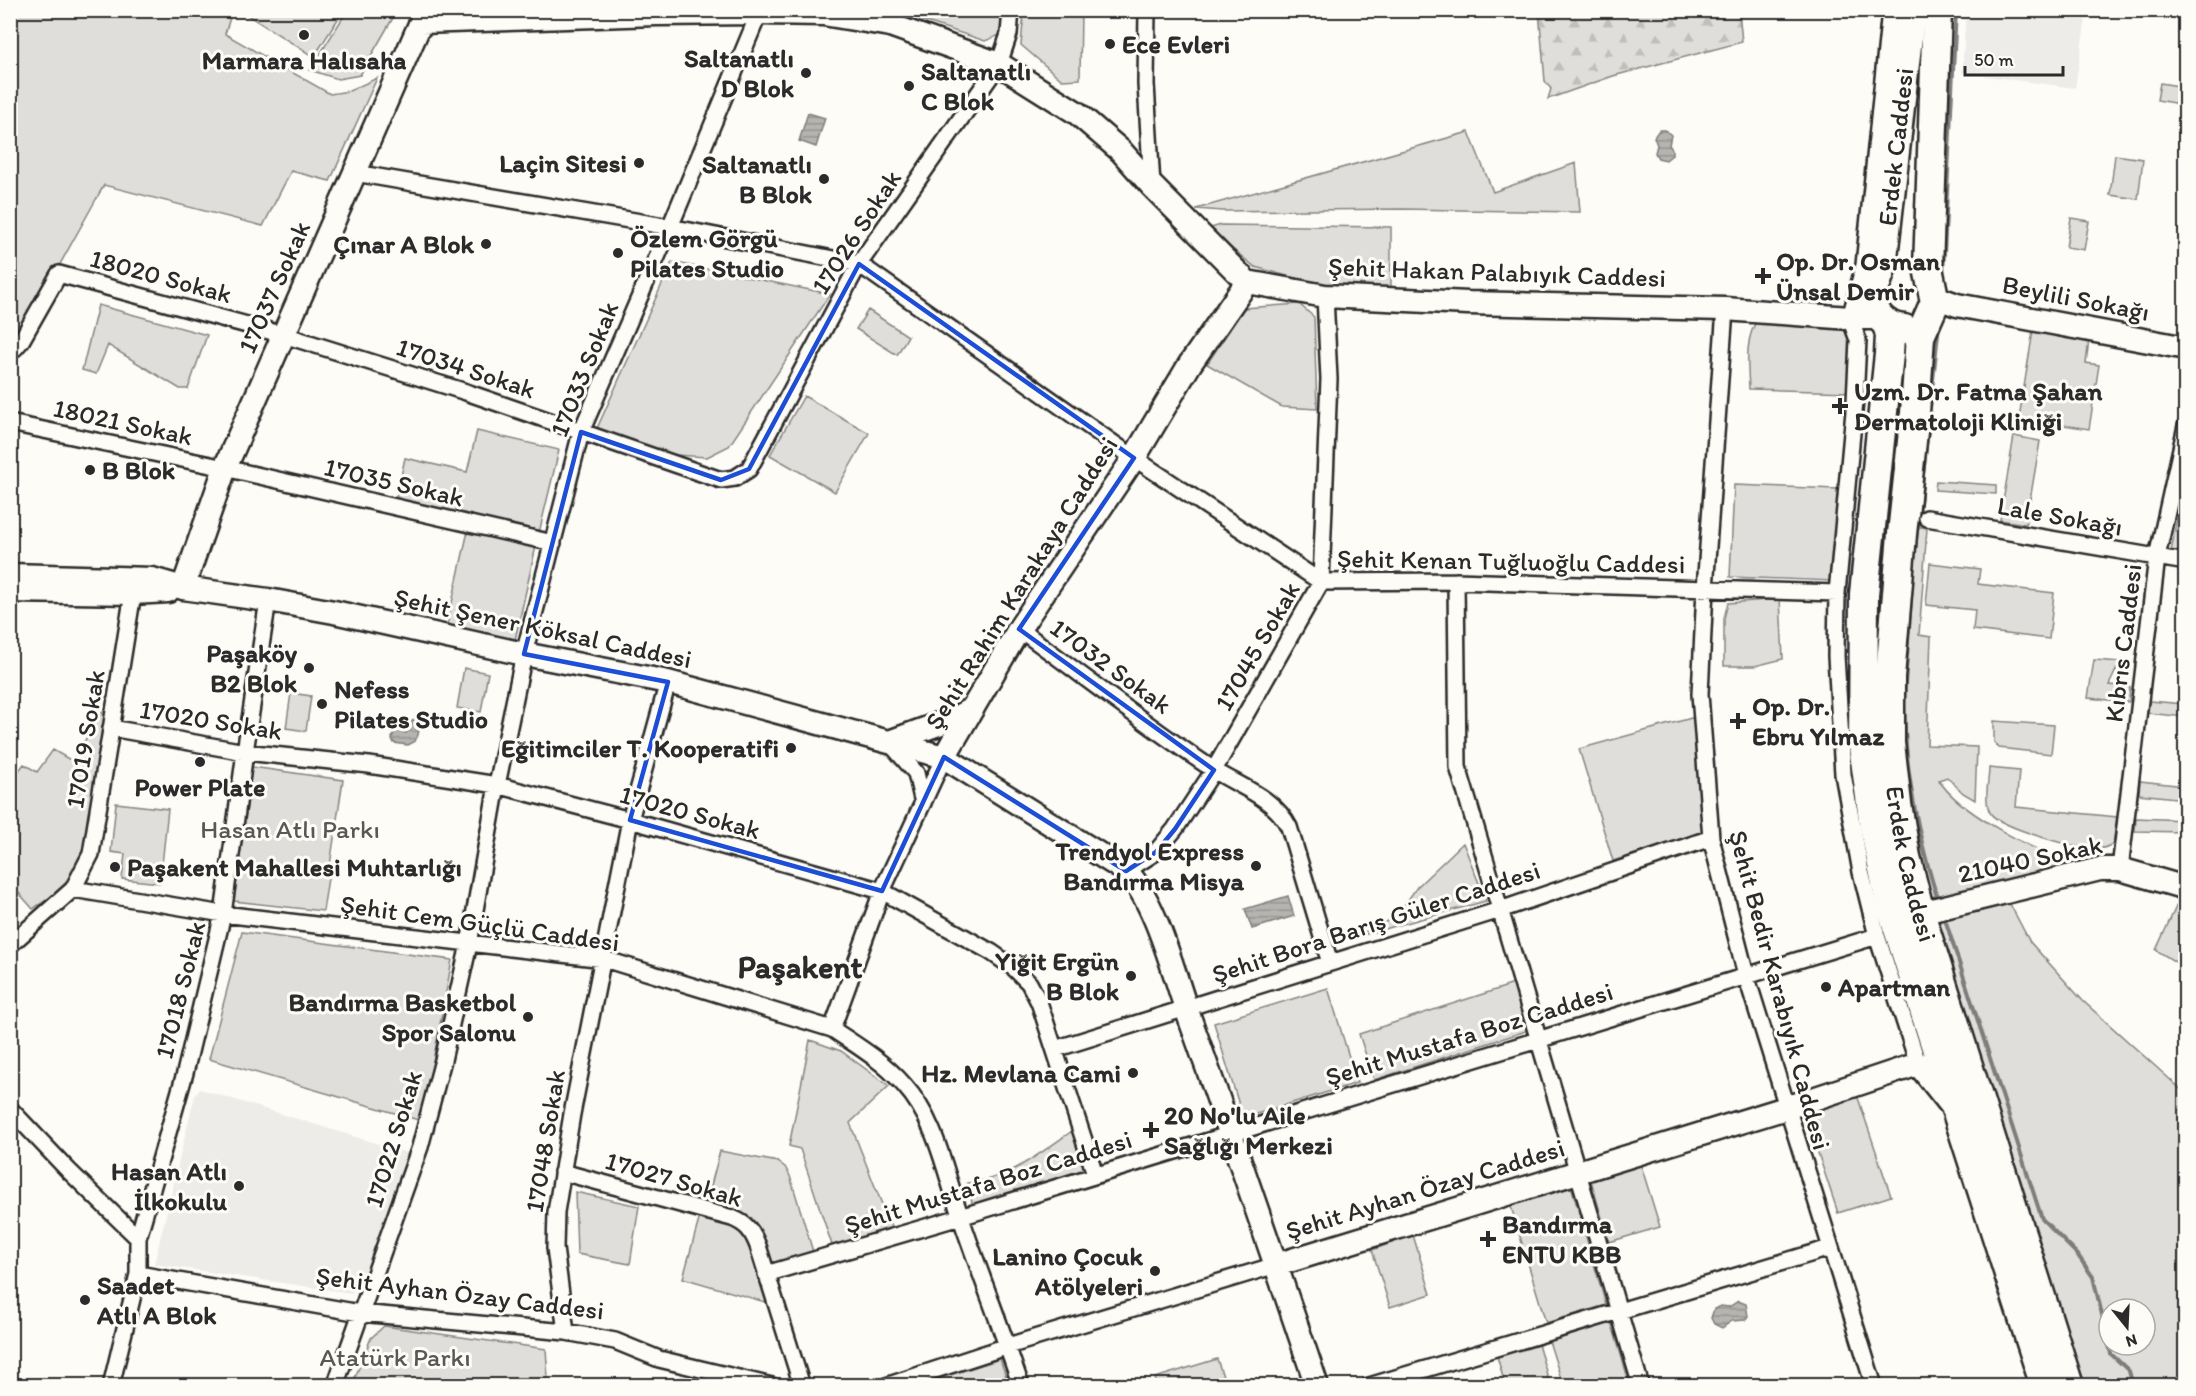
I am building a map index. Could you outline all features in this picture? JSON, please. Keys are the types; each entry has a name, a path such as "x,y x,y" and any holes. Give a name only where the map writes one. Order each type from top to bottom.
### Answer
{"highway":[{"name":"Erdek Caddesi","path":"1911,10 1882,266 1871,309 1890,335 1864,594 1863,745 1874,826 1891,907 2044,1386"},
{"name":"Erdek Caddesi","path":"1937,10 1929,261 1936,303 1920,336 1890,688 1890,743 1906,857 1920,913 2069,1386"},
{"path":"1904,267 1914,268 1924,274 1936,303 1916,327 1906,329 1896,328 1871,309 1894,268 1904,267"}],"main road":[{"path":"421,16 823,12 890,25 999,64 1077,113 1121,151 1152,186 1247,282"},
{"name":"17037 Sokak","path":"183,588 225,468 355,173 421,16"},
{"name":"Şehit Hakan Palabıyık Caddesi","path":"1247,282 1325,296 1468,303 1725,309 1871,309"},
{"name":"Şehit Rahim Karakaya Caddesi","path":"944,757 1020,629 1134,458 1190,364 1247,282"},
{"name":"Beylili Sokağı","path":"1936,303 2186,348"},
{"name":"Şehit Şener Köksal Caddesi","path":"10,575 136,577 183,588 268,600 668,682 944,757 1126,871 1138,883 1231,1133 1317,1386"},
{"name":"Şehit Şener Köksal Caddesi","path":"10,591 158,593 183,588"},
{"path":"889,742 947,721 973,708"},
{"name":"21040 Sokak","path":"1920,913 2081,872 2121,868 2186,888"},
{"path":"1918,1064 1958,1114"},
{"name":"Şehit Ayhan Özay Caddesi","path":"1276,1265 1786,1108 1918,1064"}],"street":[{"name":"17026 Sokak","path":"735,478 749,469 858,264 999,64 1009,34 1011,10"},
{"path":"1148,10 1146,84 1152,186"},
{"path":"1890,10 1864,265 1871,309 1858,340 1854,412 1837,593 1836,656 1843,774 1861,872 1877,936 1918,1064"},
{"name":"17033 Sokak","path":"524,654 581,432 759,13"},
{"name":"Şehit Kenan Tuğluoğlu Caddesi","path":"355,173 670,227 858,264 1134,458 1321,582 1456,581 1837,593"},
{"name":"18020 Sokak","path":"13,348 59,274 284,335"},
{"name":"17045 Sokak","path":"1126,871 1156,852 1175,829 1214,770 1321,582 1329,379 1325,296"},
{"name":"Şehit Bedir Karabıyık Caddesi","path":"1725,309 1705,589 1700,694 1711,838 1746,975 1874,1386"},
{"name":"17034 Sokak","path":"284,335 466,392 721,480 735,478"},
{"name":"18021 Sokak","path":"10,423 225,468"},
{"name":"Kıbrıs Caddesi","path":"2121,868 2157,557 2186,426"},
{"name":"17035 Sokak","path":"225,468 553,543"},
{"name":"Lale Sokağı","path":"1927,518 2186,562"},
{"path":"1456,581 1458,767 1641,1386"},
{"name":"17019 Sokak","path":"73,889 91,854 133,593"},
{"name":"17018 Sokak","path":"111,1386 138,1274 138,1238 185,1073 223,914 244,752 268,600"},
{"name":"17032 Sokak","path":"1020,629 1214,770 1267,801 1279,812 1285,819 1330,963"},
{"name":"17022 Sokak","path":"335,1386 420,1147 443,1060 469,944 497,785 524,654"},
{"path":"604,959 630,820 668,682"},
{"name":"17020 Sokak","path":"111,728 244,752 369,765 497,785 882,891 991,952 1014,968 1029,983 1039,1002 1095,1174"},
{"path":"889,742 916,773 923,803"},
{"name":"Şehit Rahim Karakaya Caddesi","path":"832,1029 882,891 944,757"},
{"name":"Şehit Bora Barış Güler Caddesi","path":"1055,1049 1500,909 1711,838"},
{"path":"10,945 73,889"},
{"name":"Şehit Cem Güçlü Caddesi","path":"73,889 223,914 604,959 832,1029 866,1051 905,1085 921,1109 935,1139 960,1217 1021,1386"},
{"name":"Şehit Mustafa Boz Caddesi","path":"766,1274 960,1217 1537,1038 1877,936"},
{"name":"17048 Sokak","path":"566,1332 561,1308 555,1248 556,1212 604,959"},
{"path":"10,1109 138,1238"},
{"name":"17027 Sokak","path":"562,1172 739,1221 746,1225 754,1236 802,1386"},
{"path":"1369,1386 1830,1248"},
{"name":"Şehit Ayhan Özay Caddesi","path":"886,1386 1008,1346 1276,1265"},
{"name":"Şehit Ayhan Özay Caddesi","path":"138,1274 360,1312 566,1332 615,1341 659,1359 772,1386"}],"highlighted area":[{"path":"859,264 1134,458 1019,629 1214,770 1175,829 1156,852 1126,871 944,757 882,891 630,820 668,682 524,654 581,432 721,480 749,469"}],"shaded area":[{"path":"1966,11 2087,11 2075,88 1962,73"},
{"path":"808,113 825,118 816,147 799,141"},
{"path":"1659,130 1665,130 1671,135 1669,145 1672,155 1666,160 1658,158 1655,153 1657,145 1654,137"},
{"path":"414,720 419,730 414,742 408,745 394,743 393,734 398,731 406,733 406,724"},
{"path":"1288,896 1294,916 1252,929 1245,909"},
{"name":"Hasan Atlı İlkokulu","path":"200,1089 411,1154 414,1160 360,1287 351,1293 154,1264 195,1095"},
{"path":"1738,1301 1746,1304 1748,1316 1745,1320 1732,1321 1722,1328 1714,1324 1711,1318 1714,1309 1721,1306 1729,1307"}],"green space":[{"name":"Marmara Halısaha","path":"343,10 314,57 244,13 245,11"},
{"path":"10,11 232,11 225,34 330,94 349,91 377,78 330,181 291,171 263,226 104,185 19,338 11,342"},
{"path":"347,11 397,11 360,75 338,79 310,70"},
{"path":"893,11 1004,11 1000,35 985,41"},
{"path":"1024,11 1081,11 1080,79 1062,80 1021,45"},
{"path":"1539,11 1739,11 1742,42 1613,76 1548,99 1551,89 1545,81"},
{"path":"2160,83 2185,87 2185,105 2157,100"},
{"path":"1469,132 1493,192 1576,163 1580,212 1196,209"},
{"path":"2115,155 2143,159 2138,199 2110,195"},
{"path":"2071,218 2089,221 2084,250 2066,247"},
{"path":"1221,225 1391,227 1391,289 1320,285 1255,267 1207,229"},
{"path":"672,262 830,294 729,446 707,457 675,455 594,435"},
{"path":"1299,304 1314,317 1317,409 1282,407 1207,364 1244,308"},
{"path":"98,305 207,335 188,389 180,389 108,345 96,374 82,370"},
{"path":"868,310 908,336 897,355 856,329"},
{"path":"1758,319 1847,320 1856,340 1852,392 1749,389 1749,343"},
{"path":"2033,331 2089,340 2086,363 2099,365 2089,429 2019,418"},
{"path":"804,396 869,433 835,492 770,455"},
{"path":"477,431 559,450 539,533 396,499 405,458 467,472"},
{"path":"2014,436 2040,441 2026,524 2000,520"},
{"path":"1936,481 1996,485 1996,494 1935,490"},
{"path":"1734,485 1838,489 1834,581 1730,577"},
{"path":"2178,512 2185,513 2185,554 2171,552"},
{"path":"1909,525 1927,528 1919,635 1931,637 1927,745 1977,747 1975,800 1963,793 1947,777 1939,780 1949,792 1979,817 2016,839 2067,862 2067,867 1932,901 1926,888 1899,775"},
{"path":"468,531 536,546 515,640 447,625"},
{"path":"1930,563 1980,569 1978,584 2054,593 2049,639 1973,630 1975,610 1926,605"},
{"path":"1780,599 1783,659 1755,666 1724,666 1724,618 1728,603"},
{"path":"2094,660 2120,662 2109,685 2130,687 2129,702 2088,698"},
{"path":"464,668 488,673 481,712 457,708"},
{"path":"291,693 311,696 306,731 286,728"},
{"path":"2149,701 2185,704 2185,717 2148,713"},
{"path":"107,705 96,799 85,847 66,884 33,909 11,884 11,773 17,773 24,764 37,772 53,750 72,761"},
{"path":"1695,717 1702,833 1613,861 1579,749"},
{"path":"1994,721 2054,725 2051,754 1999,748 1994,742"},
{"name":"Hasan Atlı Parkı","path":"252,767 343,780 323,911 234,901"},
{"path":"1989,768 2019,771 2016,807 2117,817 2113,844 2100,849 2077,847 2025,832 1998,819 1991,814 1987,804"},
{"path":"2140,781 2185,786 2185,799 2139,794"},
{"path":"116,803 168,809 160,883 122,879 125,854 111,852"},
{"path":"2136,818 2185,820 2185,832 2135,831"},
{"path":"1463,843 1486,901 1352,938 1396,917 1417,887"},
{"path":"2181,896 2185,898 2185,968 2156,950"},
{"path":"2010,904 2030,942 2083,1001 2185,1093 2185,1385 2083,1385 1933,923"},
{"path":"242,932 452,960 422,1121 209,1059"},
{"path":"1514,984 1529,1030 1374,1080 1359,1034"},
{"path":"1328,988 1357,1083 1243,1118 1214,1023"},
{"path":"810,1040 841,1051 889,1086 850,1123 891,1227 833,1248 800,1149 789,1146"},
{"path":"1857,1095 1891,1196 1838,1213 1807,1120 1810,1112"},
{"path":"1072,1131 1087,1171 973,1206 967,1183 982,1181 1010,1171"},
{"path":"720,1151 778,1162 785,1167 790,1176 814,1255 771,1266 752,1218 706,1204"},
{"path":"1640,1162 1660,1227 1609,1242 1590,1177"},
{"path":"1570,1182 1606,1305 1546,1323 1509,1200"},
{"path":"575,1192 639,1206 630,1264 577,1254"},
{"path":"700,1216 731,1225 745,1236 754,1253 768,1303 683,1278"},
{"path":"1413,1235 1431,1294 1390,1307 1372,1250"},
{"path":"1610,1318 1630,1385 1563,1385 1548,1338"},
{"name":"Atatürk Parkı","path":"384,1326 546,1349 548,1379 540,1381 540,1386 352,1385 371,1338"},
{"path":"1538,1344 1550,1385 1505,1385 1497,1356"},
{"path":"1000,1359 1009,1385 918,1385"},
{"path":"1217,1359 1226,1385 1157,1385 1155,1378"}],"waterway":[{"path":"1943,273 1956,10"},
{"path":"1930,408 1939,324"},
{"path":"1919,513 1929,418"},
{"path":"1914,559 1918,521"},
{"path":"1904,697 1912,585"},
{"path":"1904,707 1907,756 1914,805 1924,853 1938,900"},
{"path":"1944,916 2042,1219 2077,1254 2093,1277 2098,1297"},
{"path":"2114,1357 2129,1371 2133,1386"}],"place":[{"name":"Marmara Halısaha","path":"304,35"},
{"name":"Ece Evleri","path":"1110,44"},
{"name":"Saltanatlı D Blok","path":"806,73"},
{"name":"Saltanatlı C Blok","path":"909,86"},
{"name":"Laçin Sitesi","path":"639,163"},
{"name":"Saltanatlı B Blok","path":"824,179"},
{"name":"Çınar A Blok","path":"486,244"},
{"name":"Özlem Görgü Pilates Studio","path":"618,253"},
{"name":"Op. Dr. Osman Ünsal Demir","path":"1763,276"},
{"name":"Uzm. Dr. Fatma Şahan Dermatoloji Kliniği","path":"1840,406"},
{"name":"B Blok","path":"90,470"},
{"name":"Paşaköy B2 Blok","path":"309,668"},
{"name":"Nefess Pilates Studio","path":"322,704"},
{"name":"Op. Dr. Ebru Yılmaz","path":"1738,721"},
{"name":"Eğitimciler T. Kooperatifi","path":"791,748"},
{"name":"Power Plate","path":"200,762"},
{"name":"Trendyol Express Bandırma Misya","path":"1256,866"},
{"name":"Paşakent Mahallesi Muhtarlığı","path":"115,867"},
{"name":"Yiğit Ergün B Blok","path":"1131,976"},
{"name":"Apartman","path":"1826,987"},
{"name":"Bandırma Basketbol Spor Salonu","path":"528,1017"},
{"name":"Hz. Mevlana Cami","path":"1133,1073"},
{"name":"20 No'lu Aile Sağlığı Merkezi","path":"1151,1130"},
{"name":"Hasan Atlı İlkokulu","path":"239,1186"},
{"name":"Bandırma ENTU KBB","path":"1488,1239"},
{"name":"Lanino Çocuk Atölyeleri","path":"1155,1271"},
{"name":"Saadet Atlı A Blok","path":"85,1300"}],"district":[{"name":"Paşakent","path":"800,967"}]}
